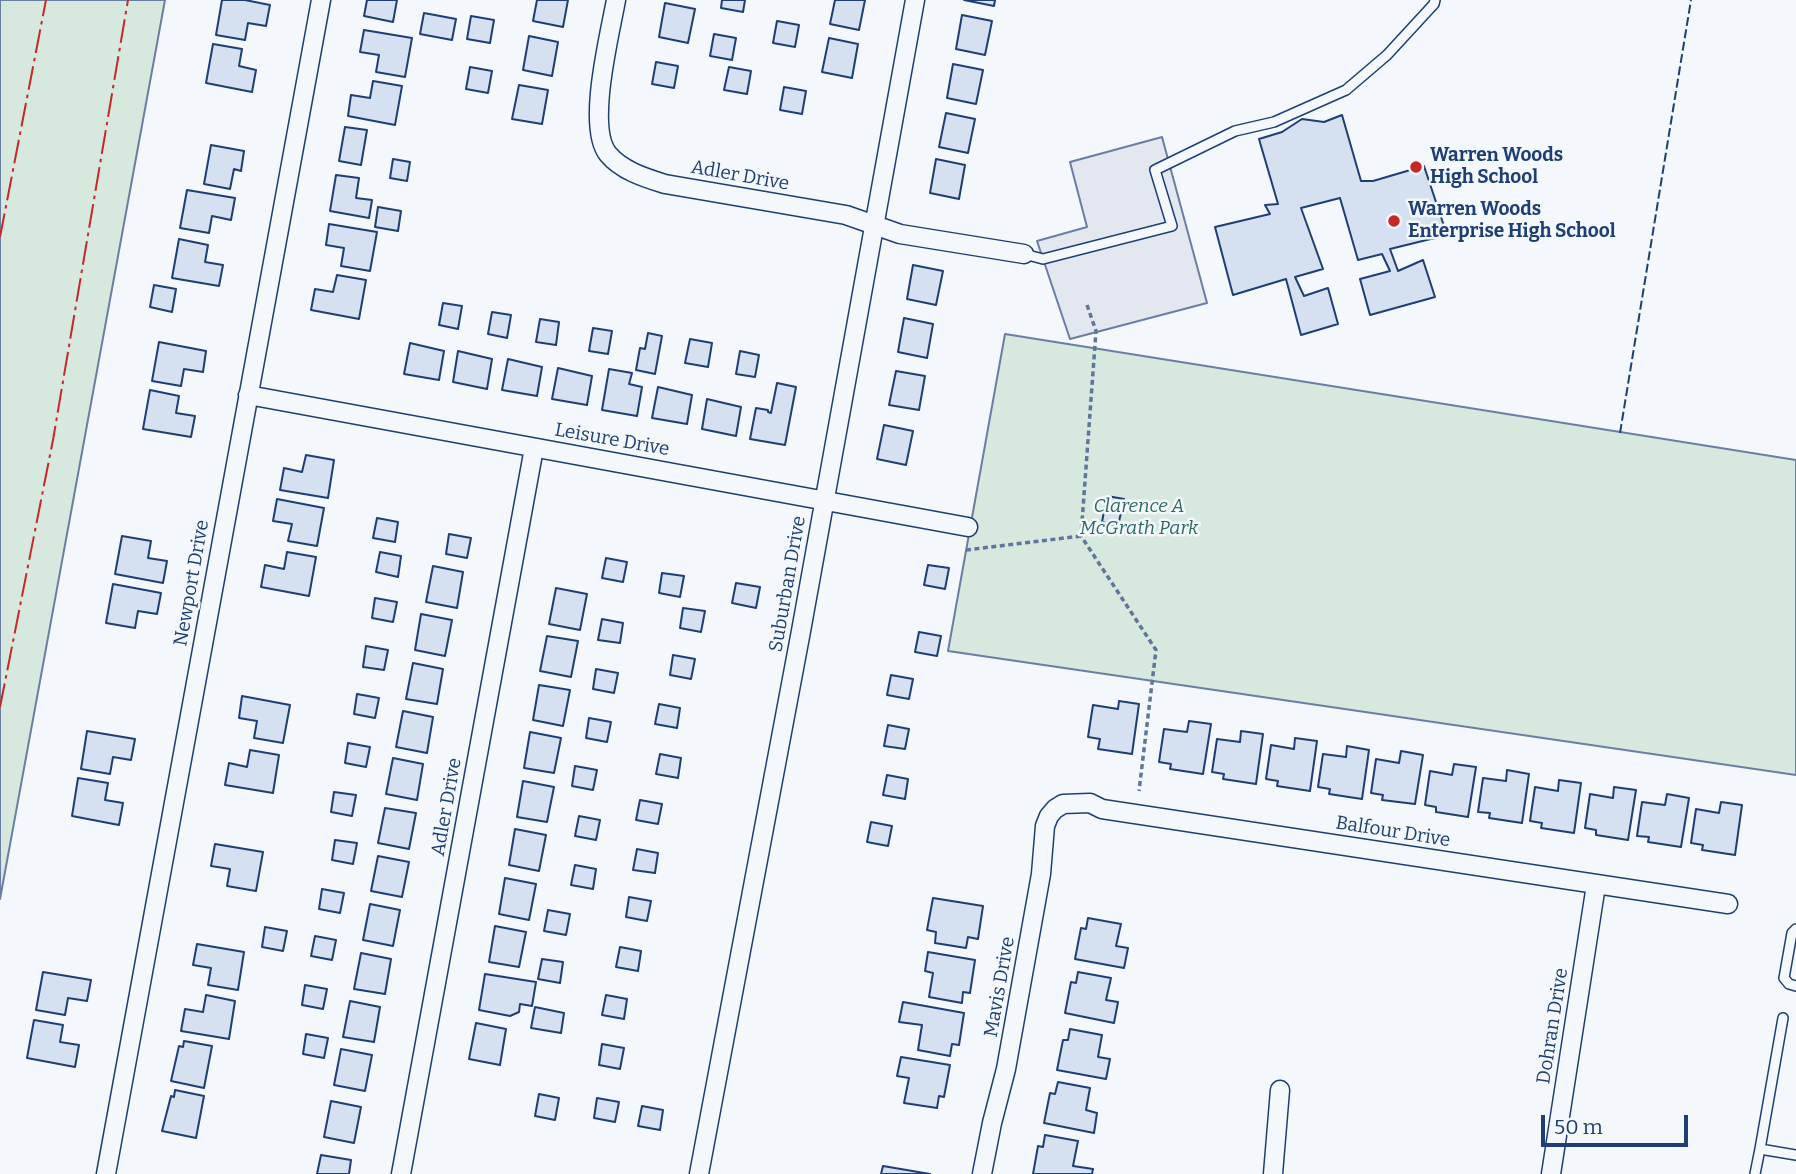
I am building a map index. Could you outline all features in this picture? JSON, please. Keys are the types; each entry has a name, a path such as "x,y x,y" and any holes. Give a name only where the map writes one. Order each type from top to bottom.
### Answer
{"street":[{"name":"Newport Drive","path":"106,1174 321,0"},
{"name":"Adler Drive","path":"616,0 599,94 599,118 607,153 622,166 665,184 846,215 900,234 1024,254"},
{"name":"Suburban Drive","path":"699,1174 915,0"},
{"name":"Leisure Drive","path":"248,395 968,527"},
{"name":"Adler Drive","path":"401,1174 534,448"},
{"name":"Balfour Drive","path":"1055,809 1063,804 1090,803 1102,809 1728,904"},
{"name":"Mavis Drive","path":"982,1174 1011,1043 1041,874 1045,827 1055,809"},
{"name":"Dohran Drive","path":"1550,1174 1596,885"},
{"path":"1273,1174 1280,1090"}],"lane":[{"path":"1024,254 1043,259 1172,226 1155,170 1235,131 1273,122 1346,90 1387,55 1435,0"},
{"path":"1796,929 1792,933 1784,978 1796,986"},
{"path":"1755,1174 1783,1018"},
{"path":"1760,1149 1796,1155"}],"path":[{"path":"1087,305 1096,331 1081,536 1156,650 1139,791"},
{"path":"966,550 1081,536"}],"green space":[{"path":"0,0 165,0 0,899"},
{"name":"Clarence A McGrath Park","path":"1005,334 1796,460 1796,775 948,651"}],"shaded area":[{"path":"1162,137 1207,303 1070,339 1037,241 1087,227 1070,162"}],"building":[{"path":"222,0 245,0 270,5 266,26 248,23 245,40 216,35"},
{"path":"367,0 397,0 393,22 364,16"},
{"path":"537,0 568,0 563,27 533,21"},
{"path":"722,0 745,0 743,12 721,8"},
{"path":"835,0 865,0 859,30 830,24"},
{"path":"964,0 995,0 994,6"},
{"path":"665,3 695,9 688,43 659,37"},
{"path":"424,13 456,19 452,40 420,34"},
{"path":"962,15 992,21 985,55 956,49"},
{"path":"471,16 494,20 490,43 467,39"},
{"path":"777,21 799,25 795,47 773,43"},
{"path":"364,30 412,38 405,77 376,72 379,55 360,52"},
{"path":"714,34 736,38 732,60 710,56"},
{"path":"529,36 558,42 552,76 523,70"},
{"path":"829,38 858,44 852,78 822,72"},
{"path":"213,44 242,49 239,66 256,70 252,92 206,83"},
{"path":"656,62 678,66 674,88 652,84"},
{"path":"953,64 983,70 976,104 947,98"},
{"path":"470,67 492,71 488,93 466,89"},
{"path":"729,67 751,71 747,94 724,90"},
{"path":"373,81 402,86 395,125 348,116 351,95 370,98"},
{"path":"519,85 548,90 542,124 512,119"},
{"path":"784,87 806,91 802,114 780,110"},
{"path":"946,113 975,119 968,153 939,147"},
{"name":"Warren Woods Enterprise High School","path":"1342,115 1361,181 1373,181 1424,166 1447,235 1390,249 1398,271 1423,260 1435,297 1370,315 1360,279 1390,271 1382,254 1358,260 1340,198 1301,208 1323,269 1295,277 1304,296 1328,288 1338,324 1301,335 1286,279 1233,295 1215,227 1270,214 1265,205 1278,204 1259,139 1282,132 1302,119 1324,122"},
{"path":"345,127 367,130 361,165 339,161"},
{"path":"211,145 244,151 241,171 234,169 230,189 204,184"},
{"path":"393,159 410,162 407,181 390,178"},
{"path":"936,159 965,165 959,199 930,193"},
{"path":"336,175 359,178 356,198 372,200 369,218 330,211"},
{"path":"187,190 235,198 231,220 212,216 209,233 180,228"},
{"path":"378,207 401,211 398,231 375,227"},
{"path":"329,224 377,232 370,271 341,266 344,248 326,245"},
{"path":"179,239 208,245 205,262 223,265 219,286 172,278"},
{"path":"913,265 943,271 936,305 907,299"},
{"path":"337,275 366,280 359,319 311,310 315,289 333,292"},
{"path":"154,285 176,289 172,312 150,307"},
{"path":"443,303 462,306 458,329 439,325"},
{"path":"492,312 511,315 507,338 488,334"},
{"path":"904,318 933,324 927,358 898,352"},
{"path":"540,319 559,322 556,345 536,342"},
{"path":"593,328 612,331 608,354 589,351"},
{"path":"648,333 662,336 655,374 636,370 640,348 645,349"},
{"path":"690,339 712,343 708,367 685,363"},
{"path":"159,342 206,351 203,372 184,369 181,386 152,381"},
{"path":"410,343 444,351 439,380 404,374"},
{"path":"458,351 492,359 487,389 453,382"},
{"path":"740,351 759,355 755,377 736,374"},
{"path":"508,359 542,367 537,396 502,390"},
{"path":"558,368 592,376 587,405 552,399"},
{"path":"609,369 632,373 629,384 642,387 637,416 602,410"},
{"path":"896,371 925,376 919,410 889,405"},
{"path":"777,383 796,387 785,445 750,439 756,408 771,413"},
{"path":"658,387 692,395 687,424 652,418"},
{"path":"150,390 179,396 176,413 195,416 191,437 143,429"},
{"path":"707,399 741,407 736,436 702,429"},
{"path":"884,425 913,431 906,465 877,459"},
{"path":"306,455 334,460 328,498 280,490 284,468 302,472"},
{"path":"1107,496 1124,499 1118,526 1102,522"},
{"path":"277,499 324,508 317,546 288,541 292,524 273,521"},
{"path":"377,518 398,522 395,542 373,538"},
{"path":"449,534 471,538 467,558 446,554"},
{"path":"122,536 151,541 148,558 167,561 163,583 115,574"},
{"path":"287,552 316,557 309,596 261,587 265,565 284,569"},
{"path":"380,552 401,556 398,577 376,572"},
{"path":"606,558 627,562 623,582 602,578"},
{"path":"928,565 949,568 945,589 924,585"},
{"path":"433,566 463,572 457,608 426,602"},
{"path":"662,573 684,576 680,597 659,593"},
{"path":"736,583 760,587 756,608 732,603"},
{"path":"113,584 161,593 157,614 138,611 135,628 106,623"},
{"path":"556,588 587,594 580,630 549,624"},
{"path":"375,598 397,602 393,622 372,618"},
{"path":"683,608 705,611 701,632 680,628"},
{"path":"421,614 452,620 445,656 415,650"},
{"path":"602,619 623,623 620,643 598,640"},
{"path":"919,632 941,636 937,656 915,652"},
{"path":"547,636 578,641 571,677 540,671"},
{"path":"366,646 388,650 384,670 363,667"},
{"path":"673,655 695,659 691,679 670,675"},
{"path":"413,663 443,669 437,704 406,699"},
{"path":"596,669 618,673 614,693 593,689"},
{"path":"891,675 913,679 909,699 887,695"},
{"path":"539,685 570,690 563,726 533,720"},
{"path":"357,694 379,698 375,718 354,714"},
{"path":"242,696 290,705 283,743 254,738 257,721 239,718"},
{"path":"1119,701 1139,704 1132,754 1098,749 1100,739 1088,737 1093,705 1118,709"},
{"path":"659,704 680,708 677,728 655,724"},
{"path":"403,711 433,717 427,753 396,747"},
{"path":"589,718 611,722 607,742 586,738"},
{"path":"1189,721 1211,724 1203,774 1170,769 1171,764 1159,762 1164,729 1187,732"},
{"path":"888,725 909,729 905,749 884,746"},
{"path":"87,731 135,739 131,760 113,757 110,774 81,769"},
{"path":"1241,731 1263,734 1256,784 1223,779 1224,774 1212,772 1217,739 1240,742"},
{"path":"530,732 561,738 554,773 524,768"},
{"path":"1295,738 1317,741 1310,791 1277,786 1278,781 1266,779 1271,745 1294,749"},
{"path":"348,743 370,747 366,767 345,763"},
{"path":"1347,746 1369,750 1362,799 1329,794 1330,789 1318,787 1323,754 1346,757"},
{"path":"250,750 279,755 273,793 225,785 229,763 247,767"},
{"path":"1401,751 1423,755 1415,804 1382,800 1383,795 1371,793 1376,759 1399,763"},
{"path":"660,754 681,758 678,778 656,774"},
{"path":"393,758 423,764 417,800 386,794"},
{"path":"1454,764 1476,767 1468,817 1436,812 1436,807 1425,805 1430,771 1452,775"},
{"path":"575,766 597,770 593,790 572,786"},
{"path":"1507,770 1529,774 1522,823 1489,818 1490,813 1478,812 1483,778 1506,781"},
{"path":"887,775 908,779 905,799 883,795"},
{"path":"78,778 108,783 105,800 123,803 119,825 72,816"},
{"path":"1559,780 1581,783 1574,833 1541,828 1542,823 1530,821 1535,787 1558,791"},
{"path":"523,781 554,787 547,822 517,817"},
{"path":"1614,787 1636,790 1628,840 1596,835 1596,830 1585,828 1590,794 1613,798"},
{"path":"334,792 356,795 352,816 331,812"},
{"path":"1667,794 1689,798 1681,847 1648,842 1649,837 1637,836 1642,802 1665,805"},
{"path":"640,800 662,804 658,824 636,820"},
{"path":"1721,802 1742,805 1735,855 1702,850 1703,845 1691,843 1696,809 1719,813"},
{"path":"385,808 416,813 409,849 378,843"},
{"path":"579,816 600,820 596,840 575,836"},
{"path":"871,822 892,826 888,846 867,842"},
{"path":"515,829 546,835 539,871 509,865"},
{"path":"335,840 357,843 353,864 332,860"},
{"path":"215,844 263,852 256,891 227,886 230,869 211,866"},
{"path":"637,849 658,853 655,873 633,870"},
{"path":"378,856 409,862 402,897 371,891"},
{"path":"575,865 596,869 593,889 571,885"},
{"path":"505,878 536,884 529,920 499,914"},
{"path":"322,889 344,893 340,913 319,909"},
{"path":"629,897 651,901 647,921 626,917"},
{"path":"933,898 983,906 978,939 968,937 966,948 935,943 936,932 927,930"},
{"path":"370,904 400,910 393,946 363,940"},
{"path":"548,910 570,914 566,935 544,931"},
{"path":"1088,918 1121,924 1116,946 1128,948 1124,968 1075,959 1081,928 1086,929"},
{"path":"495,926 526,932 519,967 489,962"},
{"path":"265,927 287,931 283,951 262,947"},
{"path":"315,936 336,940 332,960 311,956"},
{"path":"197,944 244,952 238,990 208,985 211,968 193,965"},
{"path":"620,947 641,951 638,971 616,967"},
{"path":"928,952 975,960 970,993 963,992 962,1003 929,997 933,973 925,971"},
{"path":"361,953 391,959 385,994 354,989"},
{"path":"542,959 563,962 560,983 538,979"},
{"path":"43,972 91,980 87,1001 68,998 65,1015 36,1010"},
{"path":"1078,972 1111,978 1106,1000 1118,1002 1114,1023 1065,1013 1071,982 1076,983"},
{"path":"485,974 536,982 532,1006 520,1004 519,1012 510,1016 479,1010"},
{"path":"305,985 327,989 323,1009 302,1005"},
{"path":"206,995 235,1001 229,1039 181,1031 185,1009 203,1012"},
{"path":"606,995 627,999 624,1019 602,1015"},
{"path":"350,1001 380,1007 374,1042 343,1037"},
{"path":"903,1002 964,1013 959,1045 952,1044 950,1056 918,1050 922,1025 899,1022"},
{"path":"535,1007 564,1013 561,1033 531,1028"},
{"path":"34,1020 63,1025 60,1042 79,1045 75,1067 27,1058"},
{"path":"476,1023 506,1029 500,1065 469,1059"},
{"path":"1070,1029 1102,1035 1098,1057 1110,1059 1106,1079 1057,1070 1063,1040 1068,1040"},
{"path":"306,1034 328,1038 324,1058 303,1054"},
{"path":"184,1041 212,1046 204,1088 171,1081 179,1046 183,1047"},
{"path":"602,1044 624,1048 620,1069 599,1065"},
{"path":"341,1049 372,1055 365,1091 334,1085"},
{"path":"901,1057 950,1065 944,1097 939,1096 937,1108 904,1103 909,1078 897,1076"},
{"path":"1058,1082 1090,1088 1086,1110 1097,1113 1094,1133 1044,1123 1050,1093 1055,1094"},
{"path":"175,1090 204,1096 196,1138 162,1131"},
{"path":"539,1094 559,1098 555,1120 535,1116"},
{"path":"597,1098 619,1102 615,1122 594,1118"},
{"path":"331,1101 361,1107 354,1143 324,1137"},
{"path":"642,1106 663,1110 660,1130 638,1126"},
{"path":"1045,1135 1078,1141 1073,1166 1093,1169 1092,1174 1033,1174 1038,1146 1043,1147"},
{"path":"321,1155 351,1160 349,1174 317,1174"},
{"path":"883,1166 930,1174 881,1174"}],"fence":[{"path":"1620,433 1691,0"}],"power":[{"path":"0,237 46,0"},
{"path":"0,707 53,440 128,0"}],"place":[{"name":"Warren Woods High School","path":"1416,167"},
{"name":"Warren Woods Enterprise High School","path":"1394,221"}]}
